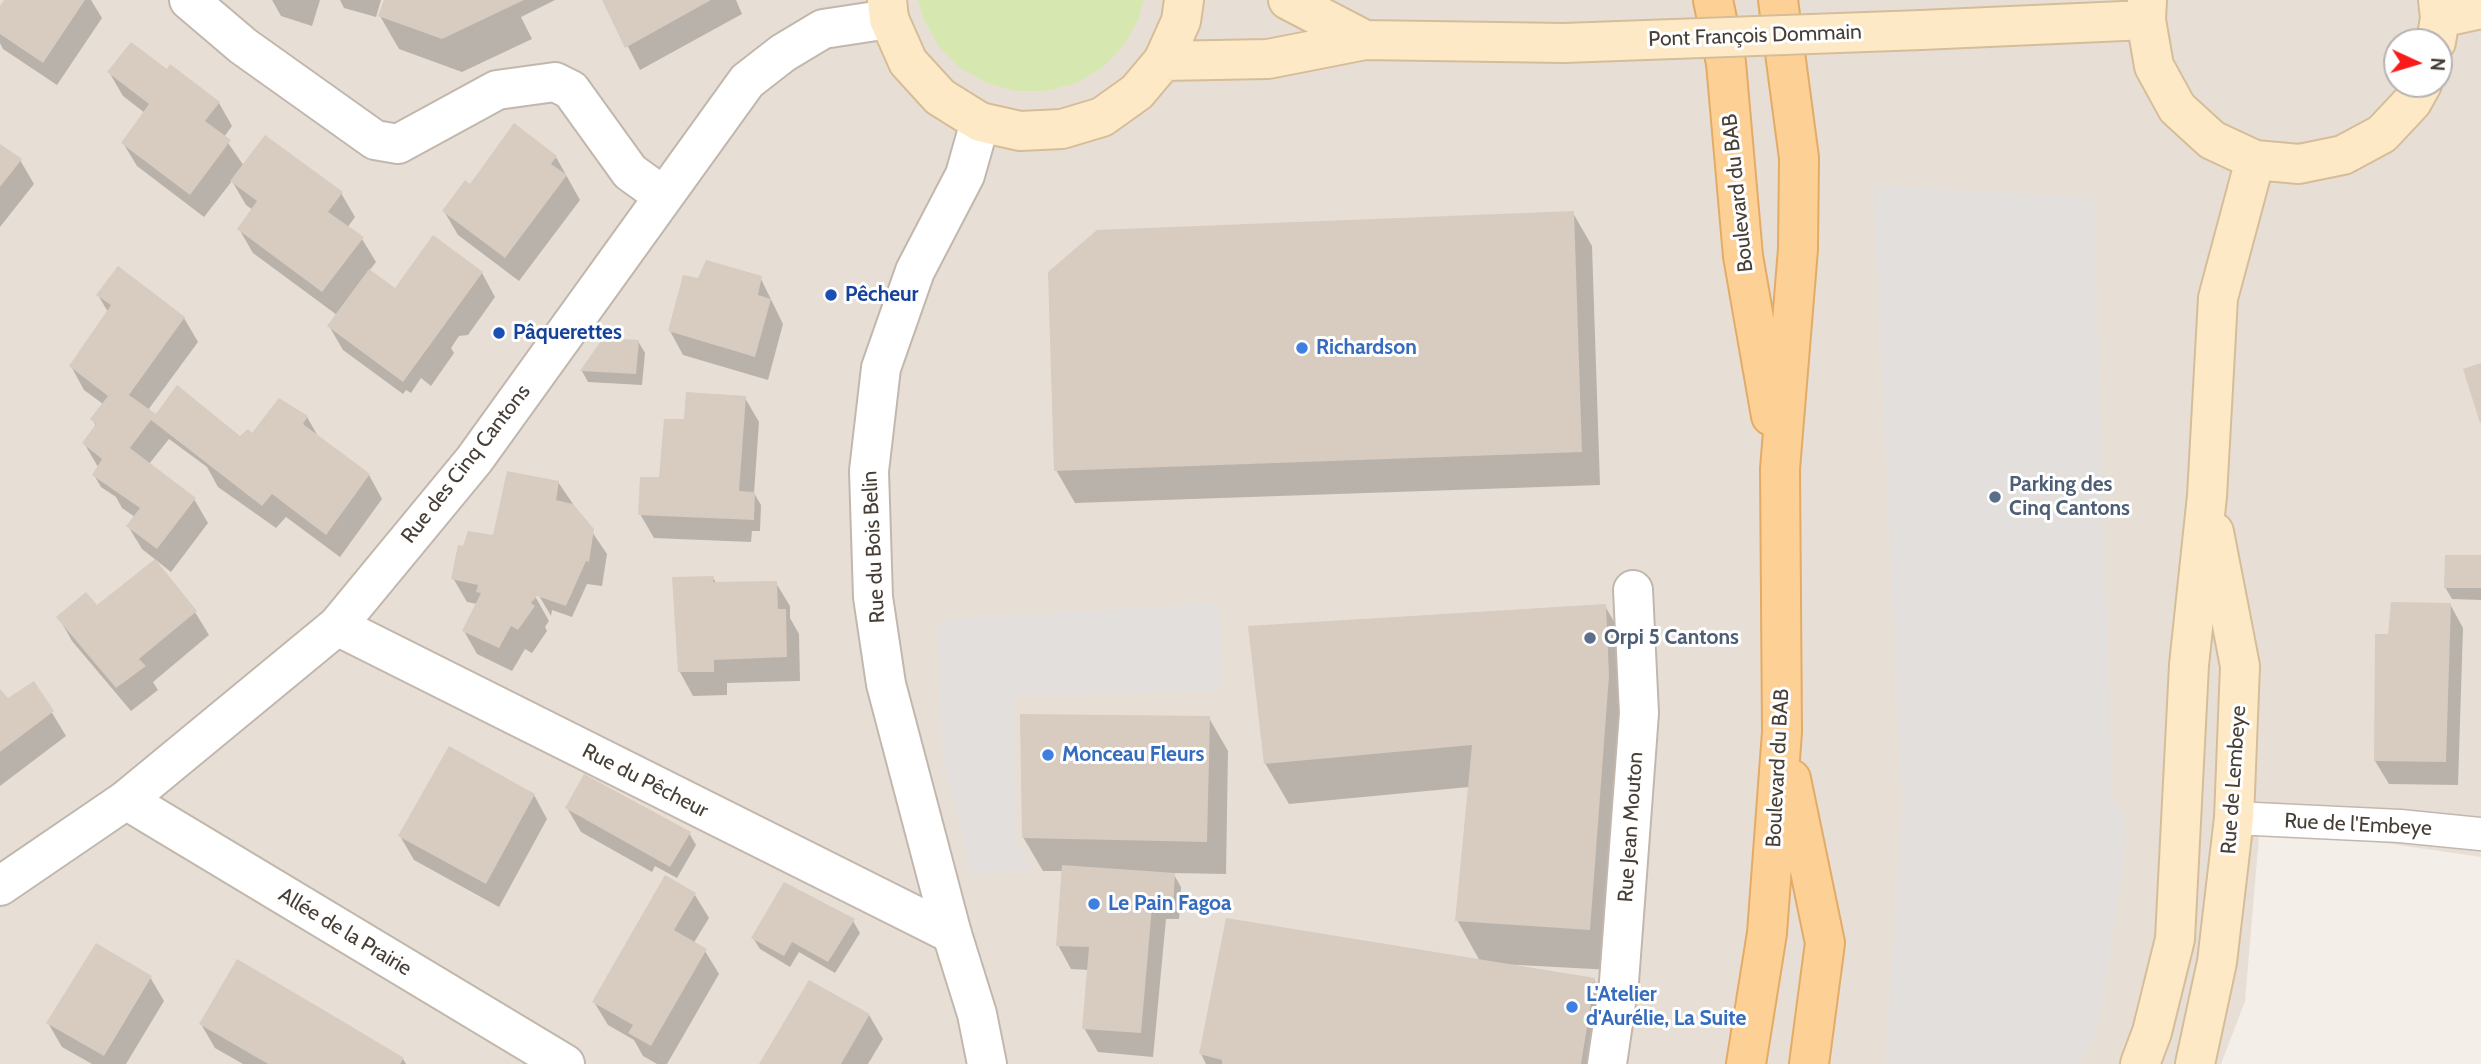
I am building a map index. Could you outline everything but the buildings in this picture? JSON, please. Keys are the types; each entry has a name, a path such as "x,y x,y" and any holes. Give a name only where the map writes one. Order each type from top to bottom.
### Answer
{"main road":[{"path":"888,10 908,62 940,97 980,122 1020,131 1062,129 1092,120 1137,92 1163,61 1181,21 1184,0"},
{"name":"Pont François Dommain","path":"1288,0 1365,40"},
{"path":"1702,0 1726,63"},
{"name":"Boulevard du BAB","path":"1713,0 1726,63 1743,256 1780,469"},
{"name":"Boulevard du BAB","path":"1746,1064 1768,933 1782,732 1780,469 1798,249 1799,158 1778,0"},
{"path":"2438,20 2481,9"},
{"path":"2146,10 2154,66 2177,108 2212,140 2255,160 2300,164 2343,155 2382,134 2415,98"},
{"name":"Pont François Dommain","path":"1163,61 1268,59 1365,40 1564,43 1921,30 2146,10"},
{"name":"Rue de Lembeye","path":"2140,1064 2152,1032 2175,939 2189,665 2207,496 2218,298 2255,160"},
{"name":"Rue de Lembeye","path":"2195,1064 2217,962 2234,818 2240,666 2207,496"},
{"path":"1782,732 1825,943 1809,1064"}],"street":[{"path":"189,0 243,46 375,140 398,145 497,90 555,82 571,90 630,172 662,195"},
{"name":"Rue des Cinq Cantons","path":"0,886 126,800 337,626 474,460 662,195 747,81 783,53 823,29 888,10"},
{"name":"Rue du Bois Belin","path":"980,122 965,175 915,271 881,368 869,471 873,597 886,684 977,1014 987,1064"},
{"name":"Rue Jean Mouton","path":"1607,1064 1619,982 1639,713 1633,590"},
{"name":"Rue du Pêcheur","path":"337,626 953,934"},
{"name":"Allée de la Prairie","path":"126,800 565,1064"}],"lane":[{"name":"Rue de l'Embeye","path":"2234,818 2400,826 2481,834"}],"shaded area":[{"path":"0,0 2481,0 2481,857 2260,825 2245,1001 2221,1064 0,1064"},
{"name":"Parking des Cinq Cantons","path":"1873,185 2094,198 2112,796 2126,820 2126,845 2099,1025 2080,1064 1885,1064 1902,807"},
{"path":"1220,603 1222,691 1014,696 1015,840 1031,870 972,875 942,756 937,620"}],"green space":[{"path":"918,0 1144,0 1138,20 1123,46 1102,68 1076,83 1046,91 1016,91 987,83 960,68 939,47 924,20"}],"place":[{"name":"Pêcheur","path":"831,295"},
{"name":"Pâquerettes","path":"499,333"},
{"name":"Richardson","path":"1302,348"},
{"name":"Parking des Cinq Cantons","path":"1995,497"},
{"name":"Orpi 5 Cantons","path":"1590,638"},
{"name":"Monceau Fleurs","path":"1048,755"},
{"name":"Le Pain Fagoa","path":"1094,904"},
{"name":"L'Atelier d'Aurélie, La Suite","path":"1572,1007"}]}
